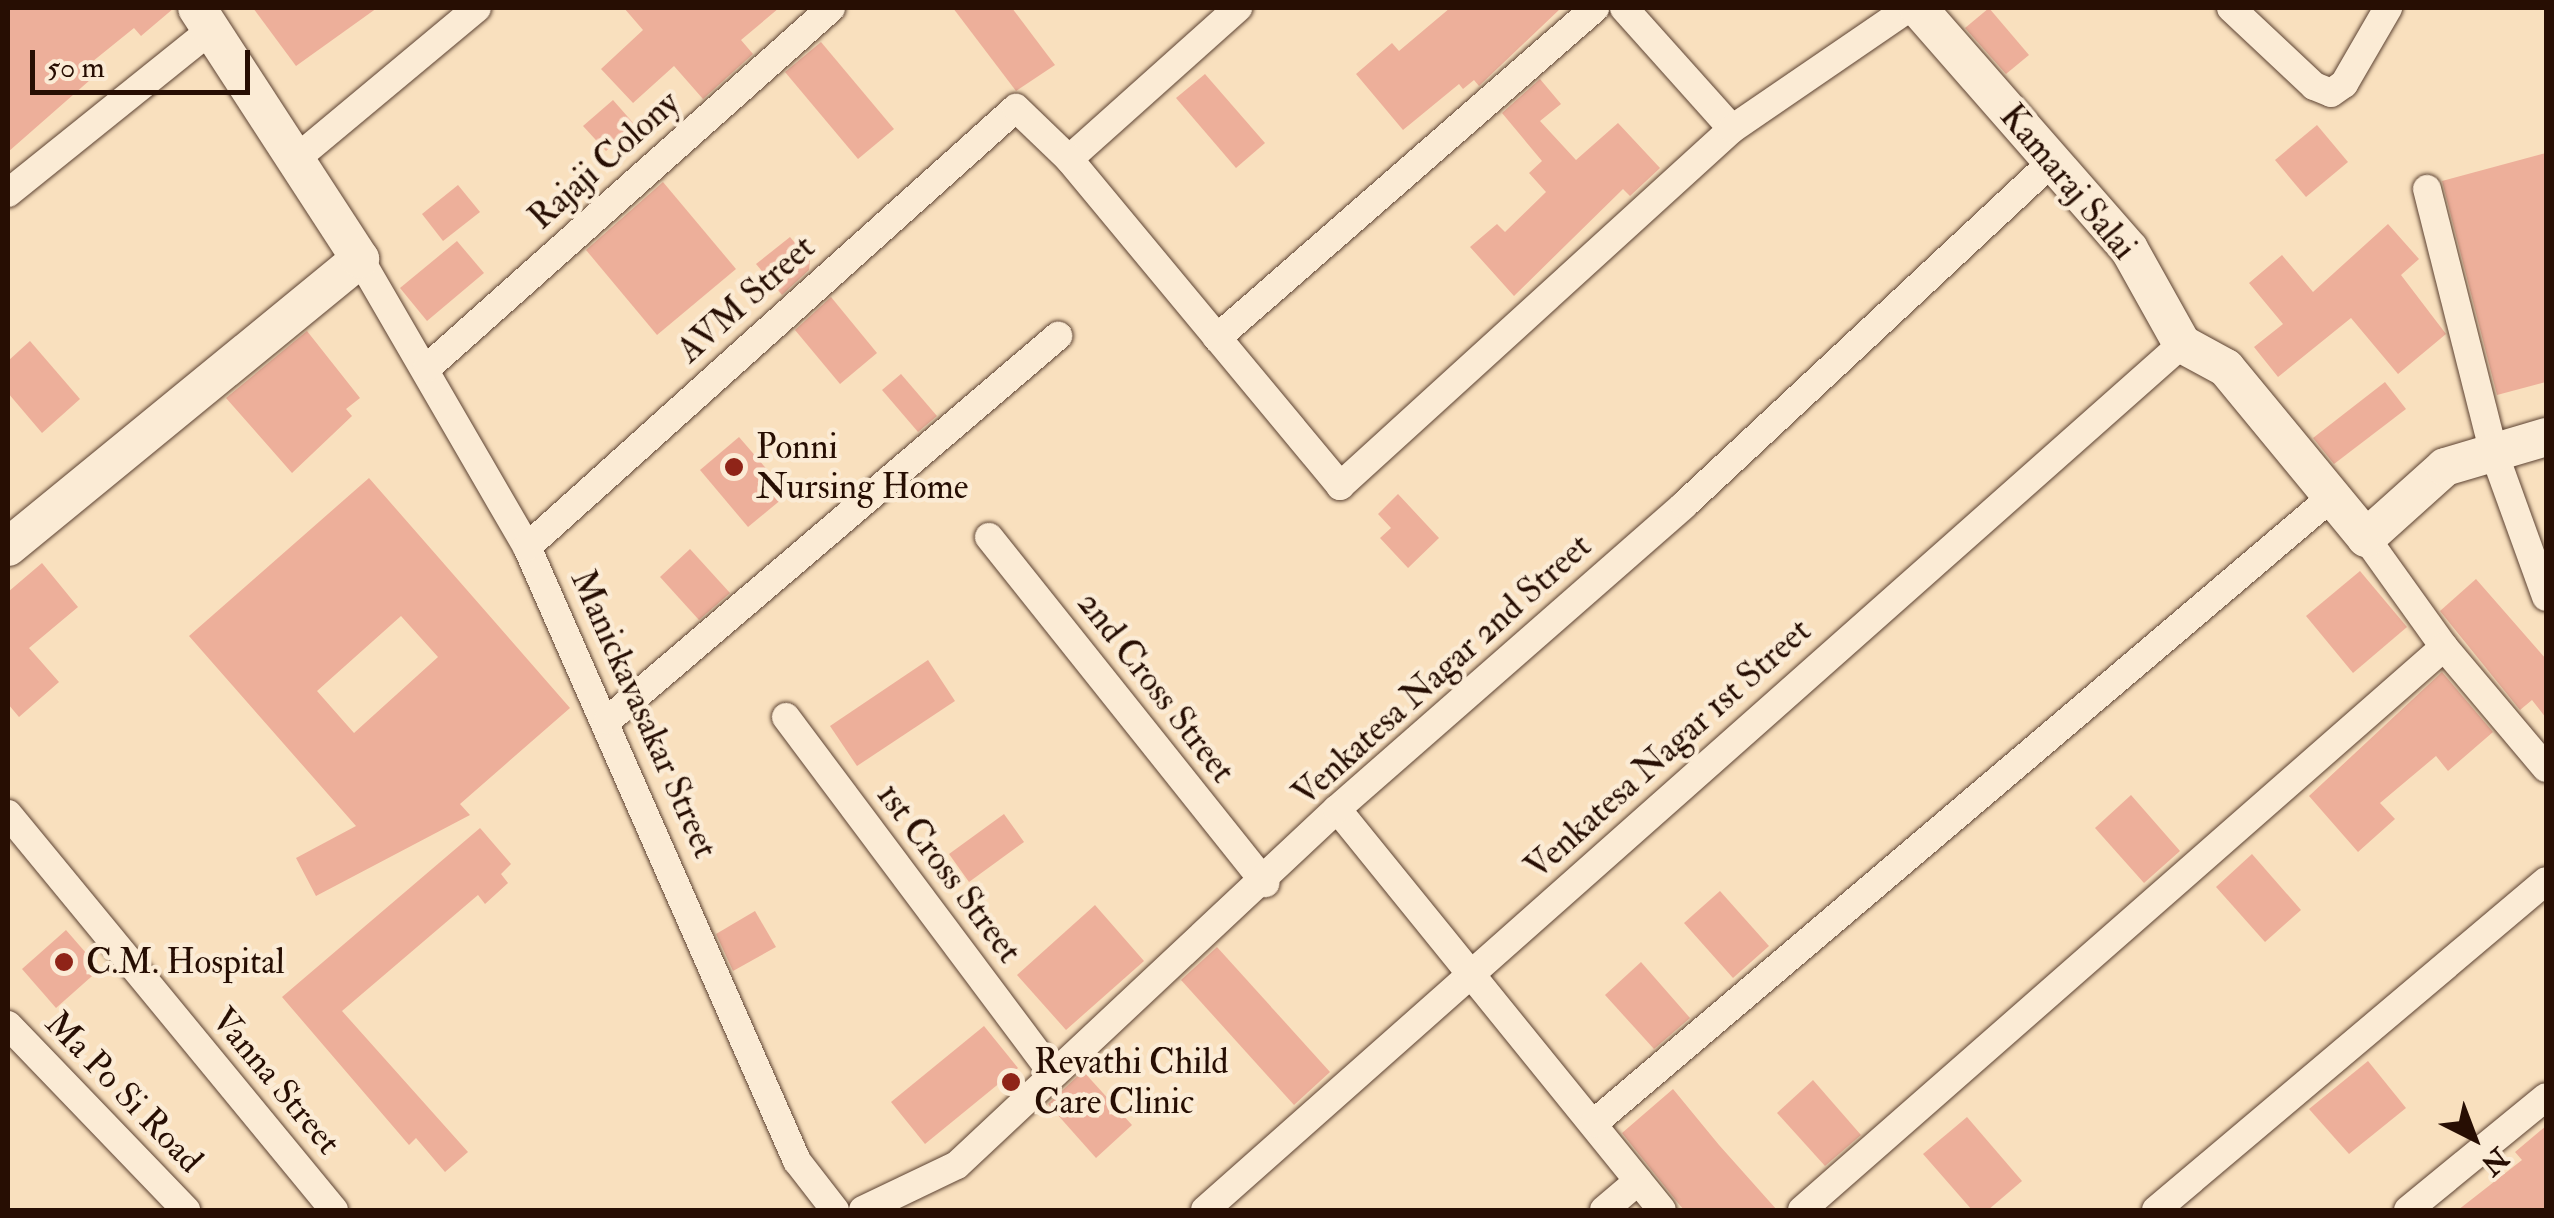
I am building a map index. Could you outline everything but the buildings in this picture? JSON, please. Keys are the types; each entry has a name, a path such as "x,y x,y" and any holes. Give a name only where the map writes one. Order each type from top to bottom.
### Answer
{"street":[{"path":"297,158 477,8"},
{"name":"Rajaji Colony","path":"427,368 831,8"},
{"path":"1238,8 1069,159 1340,486 1732,129 1908,8"},
{"path":"1217,338 1595,8"},
{"path":"1624,8 1732,129"},
{"name":"Kamaraj Salai","path":"1918,8 2129,249 2182,344"},
{"path":"2230,8 2314,86 2332,93 2344,84 2388,8"},
{"path":"8,193 204,18 360,260 8,547"},
{"name":"AVM Street","path":"526,547 1016,108 1069,159"},
{"name":"Venkatesa Nagar 2nd Street","path":"863,1210 957,1165 1265,883 1337,809 1684,505 2054,160"},
{"path":"2427,189 2494,453 2546,597"},
{"name":"Manickavasakar Street","path":"360,260 427,368 526,547 608,720 797,1162 835,1210"},
{"path":"608,720 1058,336"},
{"path":"2182,344 2226,368 2334,495 2444,647 2546,768"},
{"name":"Venkatesa Nagar 1st Street","path":"1205,1210 2182,344"},
{"path":"2366,538 2445,467 2546,437"},
{"path":"1594,1123 2334,495"},
{"name":"2nd Cross Street","path":"989,537 1265,883"},
{"path":"1802,1210 2444,647"},
{"name":"1st Cross Street","path":"786,717 1052,1074"},
{"path":"1337,809 1662,1210"},
{"name":"Vanna Street","path":"10,823 334,1210"},
{"path":"2156,1210 2546,881"},
{"name":"Ma Po Si Road","path":"8,1025 186,1210"},
{"path":"2408,1210 2546,1097"},
{"path":"1604,1210 1638,1180"}],"place":[{"name":"Ponni Nursing Home","path":"734,467"},
{"name":"C.M. Hospital","path":"64,962"},
{"name":"Revathi Child Care Clinic","path":"1011,1082"}]}
